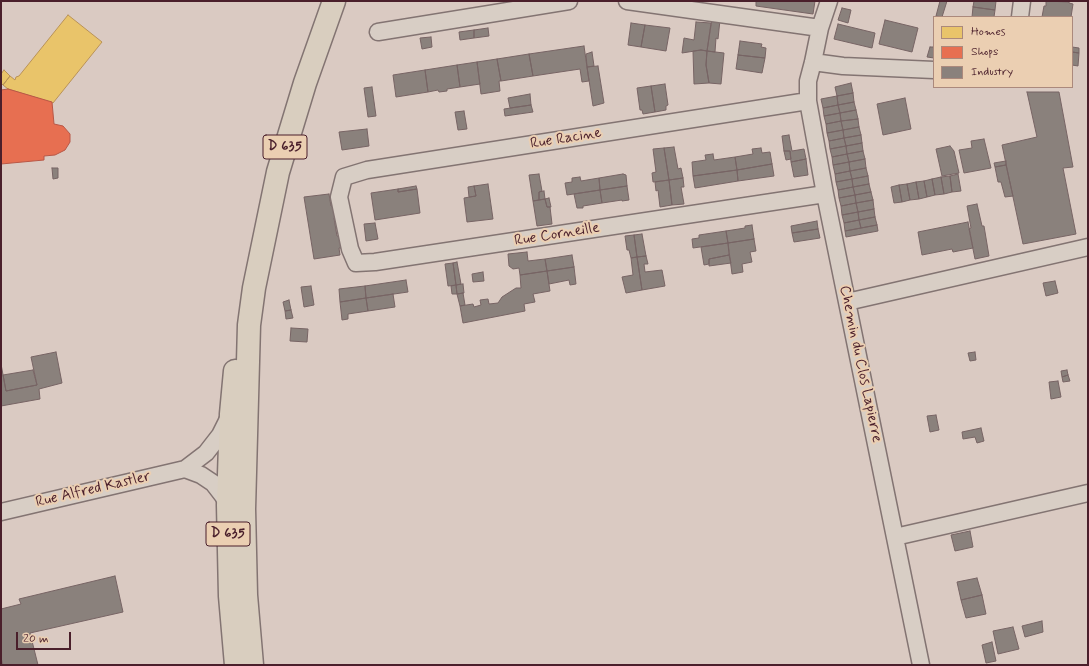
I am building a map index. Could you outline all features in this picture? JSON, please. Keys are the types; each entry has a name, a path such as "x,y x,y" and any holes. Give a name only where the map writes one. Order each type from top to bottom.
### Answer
{"main road":[{"name":"D 635","path":"252,665 246,594 244,509 249,325 254,288 278,172 304,83 334,1"},
{"name":"D 635","path":"236,665 230,596 228,505 231,414 236,370 249,325"}],"street":[{"path":"378,32 569,1"},
{"path":"627,1 820,28"},
{"name":"Chemin du Clos Lapierre","path":"829,1 820,28 814,62 808,81 808,101 825,194 921,665"},
{"path":"1020,16 1022,1"},
{"path":"814,62 843,66 933,70"},
{"name":"Rue Racine","path":"339,197 344,177 367,170 808,101"},
{"name":"Rue Corneille","path":"339,197 350,249 356,263 375,262 825,194"},
{"path":"847,302 1088,247"},
{"name":"Rue Alfred Kastler","path":"1,512 185,469 206,453 220,435 231,414"},
{"path":"185,469 200,475 213,483 228,505"},
{"path":"895,536 1088,493"}],"building: Homes":[{"path":"68,15 102,42 53,103 8,89 3,85 10,76 15,80 16,77 19,76"},
{"path":"4,70 10,76 3,85 1,83 1,74"}],"building: Shops":[{"path":"8,89 52,102 54,124 63,126 70,134 70,142 65,150 55,155 44,156 44,160 1,164 1,90"}],"building: Industry":[{"path":"756,1 815,1 813,14 756,6"},
{"path":"940,1 947,1 942,16 936,16"},
{"path":"974,1 996,1 995,10 973,7"},
{"path":"1046,1 1069,2 1073,4 1071,16 1042,16 1044,6 1046,6"},
{"path":"973,7 995,10 994,16 972,16"},
{"path":"842,8 851,10 848,23 838,20"},
{"path":"712,19 720,20 715,52 707,51"},
{"path":"885,20 918,28 912,52 879,44"},
{"path":"696,22 711,23 707,51 701,50 682,53 684,38 694,40"},
{"path":"631,23 645,25 641,47 628,45"},
{"path":"838,24 875,33 872,48 834,39"},
{"path":"645,25 670,28 666,51 641,47"},
{"path":"488,28 489,36 474,38 474,30"},
{"path":"474,30 474,38 460,40 459,32"},
{"path":"431,37 432,47 422,49 420,38"},
{"path":"740,41 762,44 761,47 766,48 765,58 738,55"},
{"path":"584,46 589,81 582,82 580,69 533,76 529,54"},
{"path":"930,47 933,47 933,58 927,57"},
{"path":"1073,47 1079,48 1079,53 1073,52"},
{"path":"693,51 707,51 706,65 709,83 694,84"},
{"path":"707,51 724,53 721,84 709,83 706,65"},
{"path":"592,52 594,66 587,67 586,54"},
{"path":"1073,52 1079,53 1078,66 1073,65"},
{"path":"529,54 533,76 501,81 497,59"},
{"path":"738,55 765,58 762,73 736,69"},
{"path":"497,59 501,81 499,81 500,91 481,94 477,62"},
{"path":"477,62 480,84 460,87 457,65"},
{"path":"457,65 460,87 447,89 447,91 439,92 438,90 428,92 425,70"},
{"path":"598,66 604,103 593,106 587,67"},
{"path":"425,70 428,92 396,97 393,75"},
{"path":"851,83 853,93 837,96 835,87"},
{"path":"665,84 668,105 666,106 666,110 655,112 651,86"},
{"path":"651,86 655,112 643,114 642,110 640,110 637,88"},
{"path":"372,87 376,116 368,117 364,88"},
{"path":"1027,92 1059,92 1073,167 1063,168 1076,234 1023,244 1002,145 1037,137"},
{"path":"853,93 854,102 838,105 837,96"},
{"path":"530,94 531,105 510,108 508,98"},
{"path":"837,96 838,105 823,108 821,99"},
{"path":"905,98 911,129 883,135 877,104"},
{"path":"854,102 856,110 840,113 838,105"},
{"path":"531,105 533,112 505,116 504,109"},
{"path":"838,105 840,113 824,116 823,108"},
{"path":"856,110 858,119 841,121 840,113"},
{"path":"464,111 467,129 458,130 455,112"},
{"path":"840,113 841,121 826,124 824,116"},
{"path":"858,119 859,127 843,130 841,121"},
{"path":"841,121 843,130 827,133 826,124"},
{"path":"859,127 861,135 844,138 843,130"},
{"path":"367,129 369,146 342,150 339,132"},
{"path":"843,130 844,138 829,141 827,133"},
{"path":"789,135 792,151 804,149 806,159 791,162 790,151 784,151 782,136"},
{"path":"861,135 862,143 846,146 844,138"},
{"path":"844,138 846,146 830,149 829,141"},
{"path":"984,139 991,168 964,173 959,150 972,148 971,141"},
{"path":"862,143 863,151 847,154 846,146"},
{"path":"846,146 847,154 832,157 830,149"},
{"path":"950,146 954,151 959,173 942,176 936,149"},
{"path":"674,147 678,169 681,168 683,178 669,180 664,148"},
{"path":"664,148 669,180 653,182 652,173 656,172 653,149"},
{"path":"761,148 762,153 770,152 772,164 737,170 735,157 753,154 752,149"},
{"path":"784,151 790,151 791,159 786,160"},
{"path":"863,151 865,159 849,162 847,154"},
{"path":"713,154 714,160 735,157 737,170 693,176 692,162 706,160 705,155"},
{"path":"847,154 849,162 833,165 832,157"},
{"path":"806,159 808,175 794,177 791,162"},
{"path":"865,159 866,168 850,171 849,162"},
{"path":"1006,161 1006,165 995,167 994,163"},
{"path":"849,162 850,171 835,174 833,165"},
{"path":"772,164 774,176 738,181 737,170"},
{"path":"1006,165 1013,196 1005,197 1001,182 998,182 995,167"},
{"path":"52,168 58,168 58,178 53,179"},
{"path":"866,168 868,176 852,179 850,171"},
{"path":"737,170 738,181 695,188 693,176"},
{"path":"850,171 852,179 836,182 835,174"},
{"path":"539,174 542,191 539,192 539,200 533,201 529,175"},
{"path":"623,174 626,175 627,186 600,190 599,178"},
{"path":"958,174 961,191 952,192 950,176"},
{"path":"868,176 869,184 853,187 852,179"},
{"path":"950,176 952,192 944,194 941,177"},
{"path":"580,177 581,181 599,178 600,190 567,195 565,183 572,182 572,178"},
{"path":"941,177 944,194 935,195 932,179"},
{"path":"683,178 684,187 681,187 684,204 672,205 669,180"},
{"path":"852,179 853,187 838,190 836,182"},
{"path":"932,179 935,195 927,197 924,181"},
{"path":"669,180 672,205 660,207 658,190 656,191 655,182"},
{"path":"924,181 927,197 919,199 916,182"},
{"path":"916,182 919,199 910,200 907,184"},
{"path":"488,184 493,219 467,222 464,198 476,196 474,186"},
{"path":"869,184 871,192 855,195 853,187"},
{"path":"907,184 910,200 902,202 899,185"},
{"path":"899,185 902,202 894,203 891,187"},
{"path":"416,186 417,189 398,192 398,189"},
{"path":"474,186 476,196 469,197 468,187"},
{"path":"627,186 629,200 602,203 600,190"},
{"path":"853,187 855,195 839,198 838,190"},
{"path":"398,189 398,192 417,189 420,213 375,220 371,193"},
{"path":"600,190 602,203 577,208 574,194"},
{"path":"544,191 545,199 539,200 539,192"},
{"path":"871,192 873,200 856,203 855,195"},
{"path":"329,194 331,206 334,206 337,218 334,218 337,236 340,236 342,248 339,248 340,255 314,259 304,197"},
{"path":"855,195 856,203 841,206 839,198"},
{"path":"549,198 551,207 547,207 545,199"},
{"path":"545,199 547,207 550,207 552,224 537,226 533,201"},
{"path":"873,200 874,209 858,212 856,203"},
{"path":"856,203 858,212 842,215 841,206"},
{"path":"977,204 982,226 984,226 989,256 975,259 969,229 971,228 967,206"},
{"path":"874,209 875,217 859,220 858,212"},
{"path":"858,212 859,220 844,223 842,215"},
{"path":"875,217 877,225 861,228 859,220"},
{"path":"859,220 861,228 845,231 844,223"},
{"path":"817,221 818,229 792,233 791,226"},
{"path":"968,222 973,248 953,252 952,249 922,255 918,232"},
{"path":"375,223 378,239 366,241 364,224"},
{"path":"752,225 754,239 728,243 726,231 745,228 745,226"},
{"path":"877,225 878,231 846,237 845,231"},
{"path":"818,229 820,238 794,242 792,233"},
{"path":"726,231 728,243 693,248 692,239 699,238 699,235"},
{"path":"642,234 646,256 637,257 634,235"},
{"path":"634,235 637,257 631,258 629,250 627,250 625,236"},
{"path":"754,239 756,251 750,252 752,262 742,264 743,272 732,274 728,243"},
{"path":"728,243 729,255 709,259 709,264 704,265 701,247"},
{"path":"527,252 528,261 545,259 547,271 520,275 519,268 513,269 509,266 508,254"},
{"path":"572,255 574,267 547,271 545,259"},
{"path":"729,255 731,263 709,266 709,259"},
{"path":"646,256 648,264 644,264 645,272 662,270 665,286 642,290 637,257"},
{"path":"637,257 642,290 626,293 622,277 633,275 631,258"},
{"path":"457,262 461,284 456,285 453,263"},
{"path":"453,263 456,285 448,286 445,264"},
{"path":"574,267 576,284 570,285 569,280 549,284 547,271"},
{"path":"547,271 550,291 533,294 535,302 524,304 525,311 463,323 460,306 473,304 474,307 481,305 480,300 488,299 489,304 498,303 502,297 516,288 521,288 520,275"},
{"path":"483,272 484,281 473,282 472,274"},
{"path":"406,280 408,292 366,298 365,286"},
{"path":"1055,281 1058,293 1046,296 1043,283"},
{"path":"463,284 464,293 457,294 456,285"},
{"path":"456,285 457,294 452,294 451,286"},
{"path":"311,286 314,305 304,307 301,287"},
{"path":"365,286 366,298 340,302 339,289"},
{"path":"463,293 465,305 460,306 457,294"},
{"path":"393,294 395,307 368,311 366,298"},
{"path":"366,298 368,311 348,314 348,319 342,320 340,302"},
{"path":"289,300 291,310 285,311 283,302"},
{"path":"291,310 293,318 286,319 285,311"},
{"path":"291,328 308,329 307,342 290,341"},
{"path":"56,352 62,383 39,389 40,399 1,406 1,364 6,391 37,385 31,357"},
{"path":"975,352 976,360 970,361 968,353"},
{"path":"33,370 37,385 6,391 3,375"},
{"path":"1067,370 1068,375 1062,377 1061,371"},
{"path":"1068,375 1070,381 1063,382 1062,377"},
{"path":"1058,381 1061,397 1051,399 1049,382"},
{"path":"936,415 939,430 930,432 927,416"},
{"path":"981,428 984,441 977,443 975,437 963,439 962,432"},
{"path":"970,531 973,547 955,551 951,535"},
{"path":"115,576 123,612 30,633 38,665 3,665 1,658 1,609 21,604 19,599"},
{"path":"977,578 982,595 961,600 957,582"},
{"path":"982,595 986,614 966,618 961,600"},
{"path":"1042,621 1043,632 1025,637 1022,626"},
{"path":"1013,627 1019,649 998,654 993,631"},
{"path":"992,642 996,661 986,663 982,645"}]}
